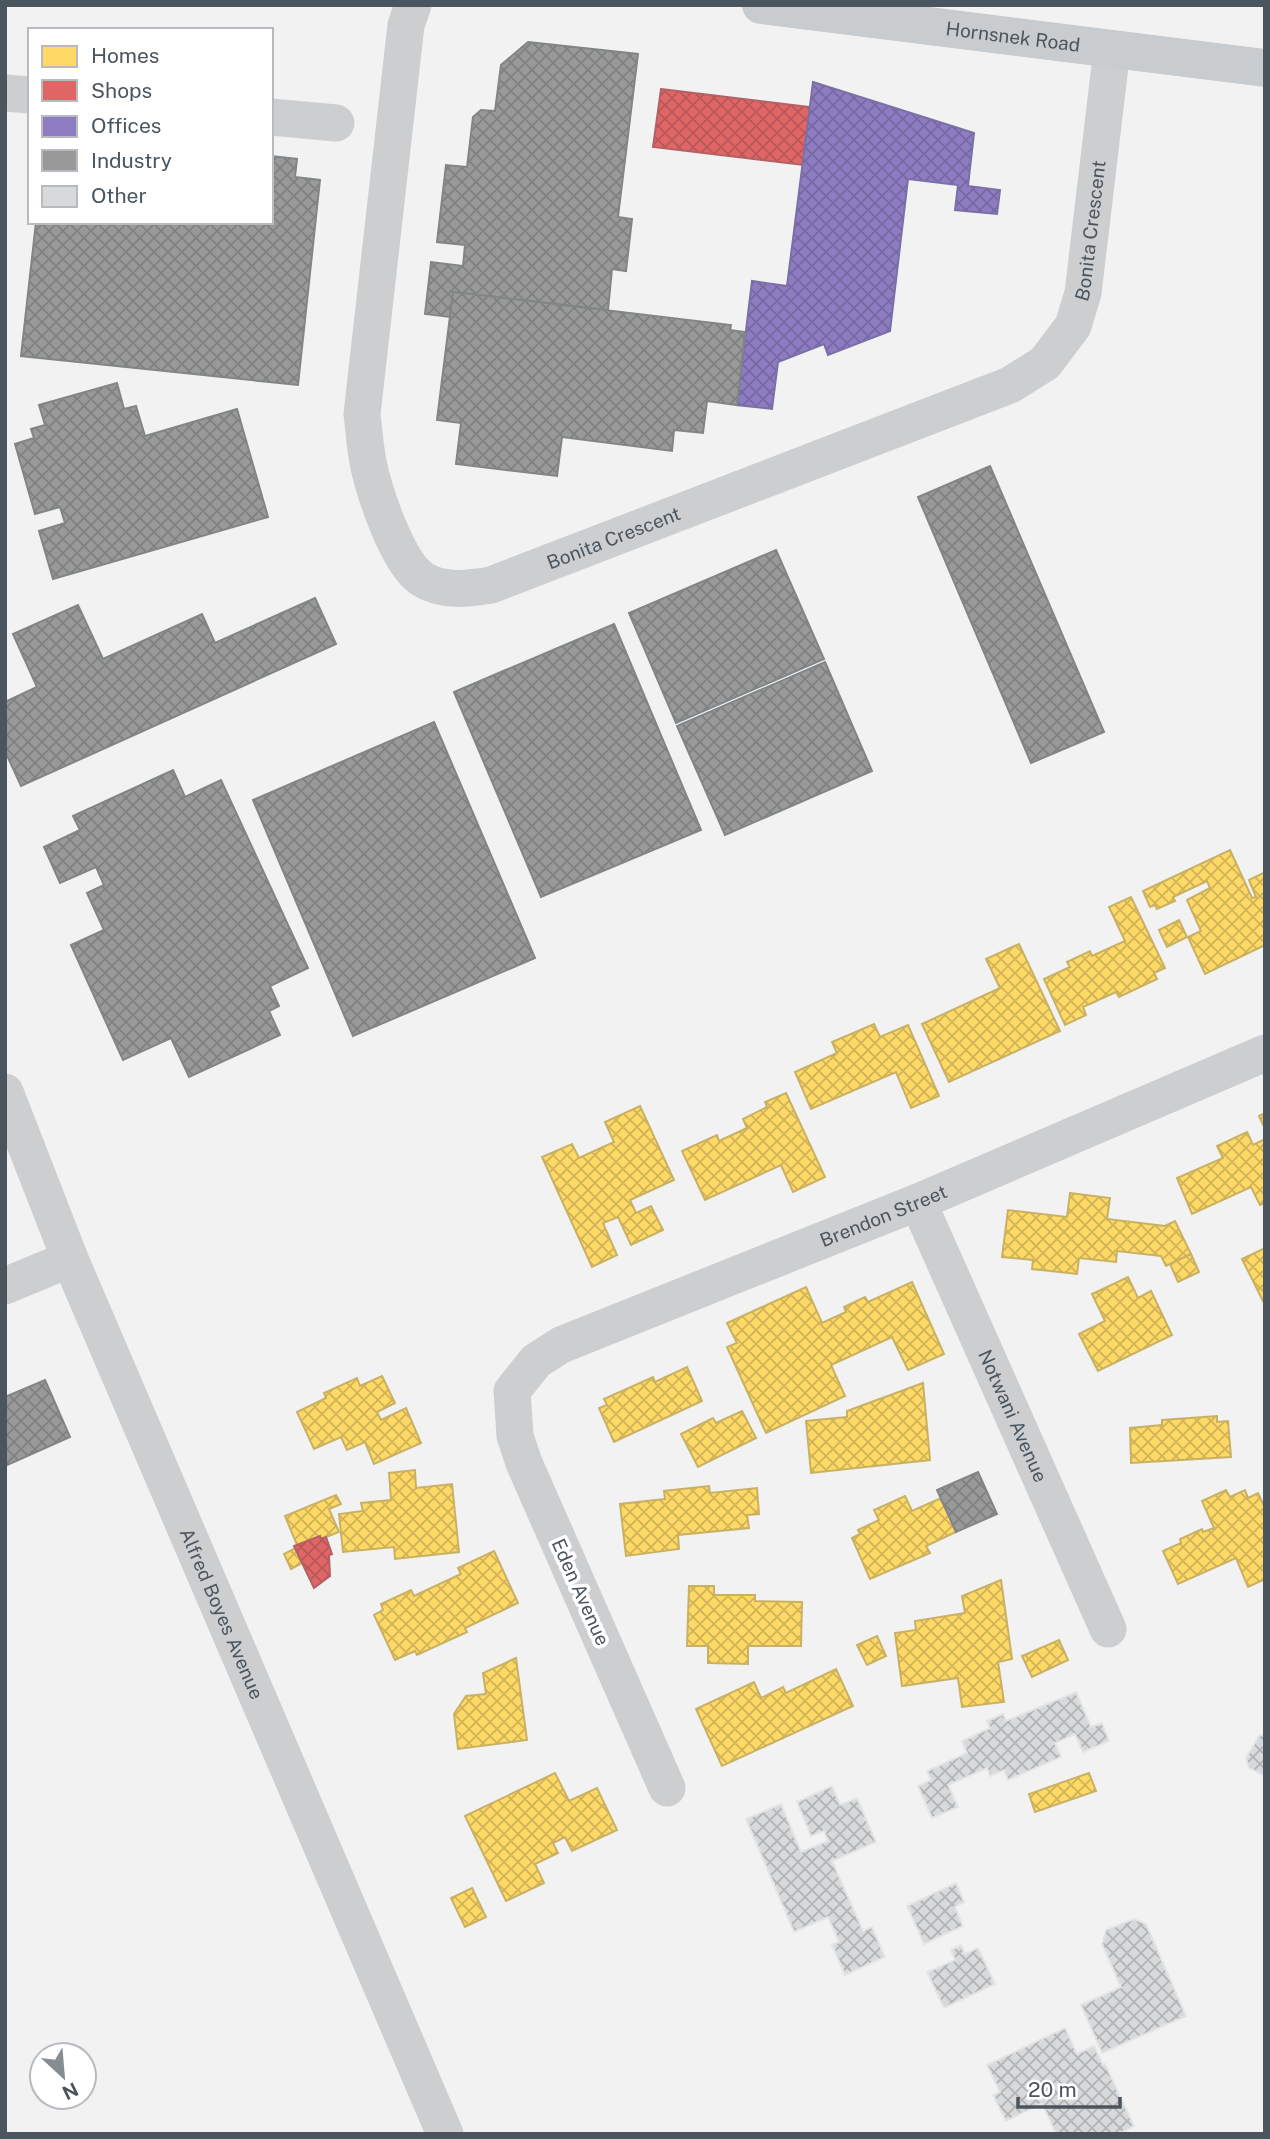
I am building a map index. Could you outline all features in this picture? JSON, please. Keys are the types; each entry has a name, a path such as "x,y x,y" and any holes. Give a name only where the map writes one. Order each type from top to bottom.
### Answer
{"main road":[{"name":"Hornsnek Road","path":"761,5 1265,68"}],"street":[{"name":"Bonita Crescent","path":"413,5 405,37 362,414 368,463 394,540 411,568 423,579 441,586 466,589 491,585 1010,385 1045,363 1073,326 1083,293 1112,49"},
{"path":"5,93 28,95"},
{"path":"273,117 335,123"},
{"name":"Brendon Street","path":"512,1391 536,1361 561,1345 918,1202 1265,1054"},
{"name":"Alfred Boyes Avenue","path":"5,1092 70,1259 445,2134"},
{"name":"Notwani Avenue","path":"918,1202 1108,1629"},
{"path":"5,1286 70,1259"},
{"name":"Eden Avenue","path":"512,1391 515,1436 524,1463 667,1788"}],"building: Homes":[{"path":"1230,850 1252,898 1256,897 1249,880 1265,872 1265,945 1205,974 1188,937 1201,931 1187,900 1210,888 1207,881 1173,897 1175,901 1157,909 1155,905 1150,907 1143,891"},
{"path":"1131,897 1165,968 1154,973 1157,979 1119,997 1116,992 1083,1007 1086,1015 1065,1025 1044,979 1070,967 1067,962 1090,951 1092,956 1125,941 1109,907"},
{"path":"1179,920 1187,937 1167,947 1159,930"},
{"path":"1019,944 1060,1031 949,1082 922,1024 1000,988 986,959"},
{"path":"874,1024 880,1037 908,1025 939,1096 911,1108 896,1072 811,1109 795,1072 837,1053 832,1042"},
{"path":"786,1093 825,1177 793,1192 781,1165 705,1200 682,1151 717,1135 719,1141 747,1128 743,1119 767,1107 765,1102"},
{"path":"640,1106 674,1180 630,1200 636,1213 651,1206 663,1230 631,1245 618,1217 603,1223 617,1255 592,1267 542,1157 572,1144 579,1158 614,1142 605,1122"},
{"path":"1265,1113 1265,1129 1259,1116"},
{"path":"1247,1132 1253,1145 1265,1139 1265,1203 1260,1205 1251,1187 1192,1214 1177,1178 1223,1158 1217,1146"},
{"path":"1070,1193 1110,1198 1107,1219 1165,1226 1175,1221 1191,1254 1166,1266 1161,1256 1117,1251 1116,1262 1079,1258 1077,1274 1032,1269 1033,1260 1002,1257 1008,1210 1067,1217"},
{"path":"1265,1248 1265,1302 1264,1303 1242,1259"},
{"path":"1191,1254 1199,1272 1178,1282 1170,1264"},
{"path":"1128,1277 1138,1298 1151,1291 1172,1335 1098,1371 1079,1334 1105,1321 1092,1294"},
{"path":"912,1282 944,1354 908,1370 892,1337 831,1365 845,1396 766,1433 727,1347 737,1343 727,1323 806,1287 822,1323 846,1312 844,1307 865,1297 868,1302"},
{"path":"687,1367 702,1401 614,1442 599,1408 607,1405 604,1399 653,1377 655,1382"},
{"path":"382,1376 395,1403 377,1412 381,1420 406,1408 421,1443 374,1464 365,1442 347,1450 341,1437 314,1449 297,1412 326,1398 324,1393 357,1378 360,1386"},
{"path":"923,1383 930,1460 811,1473 806,1421 847,1417 847,1411"},
{"path":"742,1411 756,1438 698,1467 681,1434 713,1418 716,1423"},
{"path":"1217,1416 1217,1422 1228,1421 1231,1457 1131,1463 1130,1428 1162,1425 1162,1420"},
{"path":"415,1470 416,1488 452,1484 459,1552 395,1559 394,1547 343,1552 339,1514 363,1511 361,1503 391,1500 389,1473"},
{"path":"709,1486 710,1493 757,1488 759,1514 747,1515 749,1528 678,1535 679,1549 626,1556 620,1504 665,1499 664,1491"},
{"path":"1226,1490 1230,1497 1245,1490 1248,1498 1258,1493 1265,1508 1265,1579 1248,1587 1236,1558 1178,1584 1163,1551 1202,1529 1203,1532 1214,1528 1202,1501"},
{"path":"336,1495 341,1504 329,1509 339,1532 297,1545 285,1516"},
{"path":"905,1496 912,1511 941,1498 956,1532 926,1546 930,1553 870,1579 852,1538 860,1534 858,1530 879,1520 874,1510"},
{"path":"296,1548 302,1563 291,1569 284,1554"},
{"path":"494,1551 518,1603 465,1628 467,1632 417,1655 415,1651 395,1660 374,1615 383,1610 381,1604 411,1590 414,1596 461,1574 458,1568"},
{"path":"1001,1580 1012,1659 998,1662 1004,1702 962,1707 958,1678 902,1686 895,1633 916,1630 915,1621 965,1613 962,1596"},
{"path":"689,1586 714,1586 714,1595 755,1595 755,1601 802,1602 801,1646 748,1646 748,1664 708,1663 708,1646 687,1646"},
{"path":"877,1636 886,1656 867,1665 857,1645"},
{"path":"1059,1640 1068,1660 1032,1677 1022,1656"},
{"path":"516,1658 527,1740 458,1749 454,1714 466,1696 486,1694 483,1673"},
{"path":"836,1669 853,1706 722,1766 696,1709 754,1682 761,1698 783,1687 786,1693"},
{"path":"555,1773 569,1801 597,1788 617,1830 572,1851 565,1837 553,1843 558,1853 535,1864 544,1883 506,1901 465,1816"},
{"path":"1089,1773 1096,1791 1035,1812 1029,1794"},
{"path":"472,1888 486,1917 465,1927 451,1898"}],"building: Shops":[{"path":"661,89 810,107 803,165 653,147"},
{"path":"320,1536 321,1539 326,1537 332,1554 329,1555 330,1576 314,1588 294,1546"}],"building: Offices":[{"path":"813,82 974,133 968,186 1000,190 997,214 955,210 958,185 908,179 890,331 828,355 824,344 778,362 772,409 737,405 752,281 787,286"}],"building: Industry":[{"path":"528,42 638,54 618,217 632,219 626,271 612,269 608,310 453,292 450,317 425,314 431,262 463,266 465,245 437,242 446,165 467,167 473,117 481,110 495,111 501,65"},
{"path":"273,156 297,159 295,177 320,180 298,385 21,356 36,224 273,224"},
{"path":"453,292 731,325 730,330 745,332 737,405 707,401 703,433 674,430 672,451 562,437 557,476 456,464 461,423 437,420"},
{"path":"117,383 124,409 136,406 145,436 237,409 268,517 53,579 39,531 65,523 60,507 35,514 15,444 34,438 31,429 45,425 39,405"},
{"path":"990,466 1104,732 1031,763 918,497"},
{"path":"776,550 824,659 676,723 629,613"},
{"path":"315,598 336,644 21,786 5,751 5,702 37,687 13,634 78,605 103,659 202,614 215,643"},
{"path":"614,624 701,830 541,897 454,692"},
{"path":"825,662 872,771 725,835 677,726"},
{"path":"434,722 535,958 353,1036 253,800"},
{"path":"173,770 185,797 221,780 308,968 270,986 279,1006 269,1011 280,1035 189,1077 171,1038 123,1060 71,945 104,930 87,893 104,885 96,867 60,883 44,847 80,830 73,816"},
{"path":"45,1380 70,1437 5,1466 5,1397"},
{"path":"978,1472 997,1514 956,1532 937,1490"}],"building: Other":[{"path":"1076,1692 1091,1727 1102,1723 1109,1741 1083,1752 1075,1734 1055,1743 1061,1757 1008,1780 1004,1770 990,1776 987,1768 948,1785 958,1807 932,1818 918,1786 931,1780 927,1771 967,1753 962,1741 990,1728 987,1721 1003,1714 1006,1721"},
{"path":"1265,1734 1265,1776 1249,1768 1246,1758 1259,1736"},
{"path":"832,1786 840,1805 857,1798 876,1842 832,1861 863,1931 872,1927 885,1957 845,1975 832,1945 839,1942 828,1917 794,1932 746,1819 781,1804 801,1852 828,1841 824,1831 811,1836 797,1802"},
{"path":"956,1883 964,1902 955,1907 963,1926 924,1944 907,1906"},
{"path":"1134,1919 1146,1924 1186,2016 1102,2053 1081,2005 1121,1987 1102,1944 1106,1930"},
{"path":"961,1945 965,1954 978,1948 995,1984 944,2008 927,1972 955,1960 951,1950"},
{"path":"1065,2028 1077,2054 1094,2046 1134,2126 1118,2134 1056,2134 1042,2103 1006,2121 993,2095 1000,2092 987,2065"}]}
